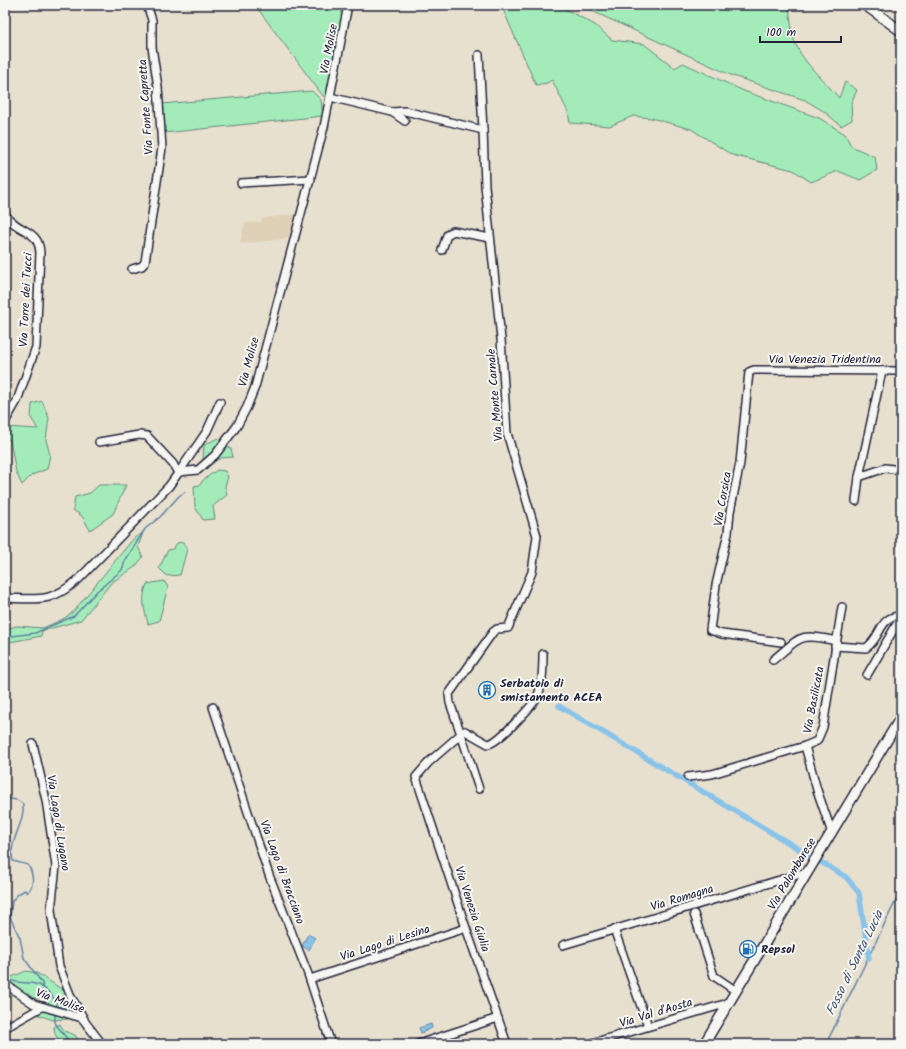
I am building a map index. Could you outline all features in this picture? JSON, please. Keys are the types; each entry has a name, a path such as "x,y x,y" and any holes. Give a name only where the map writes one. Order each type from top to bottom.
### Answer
{"main road":[{"path":"865,5 901,31"},
{"name":"Via Palombarese","path":"704,1044 901,717"}],"street":[{"name":"Via Fonte Capretta","path":"132,270 142,266 146,255 162,148 158,87 152,47 152,20 147,5"},
{"name":"Via Molise","path":"178,472 198,470 206,464 237,426 247,407 254,387 311,179 330,97 348,5"},
{"name":"Via Monte Carnale","path":"463,732 449,700 449,693 461,679 491,634 497,629 508,628 532,572 537,541 534,523 507,433 500,340 485,186 479,55"},
{"path":"330,97 392,112 405,111 483,130"},
{"path":"392,112 405,121"},
{"path":"241,184 311,179"},
{"name":"Via Torre dei Tucci","path":"5,214 13,224 35,235 40,253 36,347 17,401 5,422"},
{"path":"442,250 448,235 454,231 490,238"},
{"name":"Via Venezia Tridentina","path":"750,371 901,371"},
{"name":"Via Corsica","path":"750,371 740,463 730,512 728,533 716,585 710,630 722,634 781,642"},
{"path":"856,501 859,477 882,371"},
{"path":"5,598 44,599 67,589 79,579 128,526 168,486 207,431 220,402"},
{"path":"99,442 139,435 147,436 173,464 178,472"},
{"path":"859,477 885,468 901,470"},
{"name":"Via Basilicata","path":"832,833 817,790 805,746 816,742 820,734 842,607"},
{"path":"773,660 805,636 816,636 836,643 867,647 887,619 893,616 901,617 867,675"},
{"path":"463,732 479,741 490,744 525,712 535,701 539,693 543,654"},
{"name":"Via Lago di Bracciano","path":"213,707 270,875 310,980 331,1044"},
{"path":"463,732 479,789"},
{"name":"Via Venezia Giulia","path":"463,732 420,771 417,775 417,780 466,928 507,1044"},
{"name":"Via Lago di Lugano","path":"33,744 46,800 56,866 51,910 59,966 71,996 84,1019"},
{"path":"688,777 712,774 805,746"},
{"name":"Via Romagna","path":"563,945 803,873 806,875"},
{"path":"694,914 714,976 736,991"},
{"name":"Via Lago di Lesina","path":"310,980 466,928"},
{"path":"614,929 648,1026"},
{"name":"Via Molise","path":"5,984 27,1001 42,1007 84,1019 102,1044"},
{"name":"Via Val d'Aosta","path":"590,1044 728,1003"},
{"path":"5,1028 42,1007"},
{"path":"418,1044 498,1018"}],"shaded area":[{"path":"297,214 290,238 242,244 240,242 245,223 260,222 264,218"}],"green space":[{"path":"255,5 345,5 327,97 323,96"},
{"path":"501,5 558,5 595,25 612,40 644,44 675,68 683,63 744,91 819,118 845,134 851,146 875,157 877,170 860,180 838,171 811,182 793,170 732,155 691,129 651,118 633,116 610,126 570,123 568,112 552,80 547,83 536,85"},
{"path":"579,5 784,5 789,7 792,33 795,43 811,67 839,98 845,82 857,90 851,103 852,120 841,126 825,112 805,100 733,76"},
{"path":"312,91 321,100 323,116 164,133 161,104"},
{"path":"42,401 49,418 46,440 50,455 47,469 32,475 22,485 16,472 10,440 5,437 5,427 38,429 31,418 32,404"},
{"path":"218,438 231,449 233,457 221,458 213,462 203,460 204,445"},
{"path":"217,470 225,471 228,477 225,486 227,495 213,506 215,519 203,520 195,507 194,486 200,485 203,480"},
{"path":"99,485 126,485 113,514 90,530 82,516 73,510 75,497 90,493"},
{"path":"143,533 138,547 143,557 135,567 111,583 81,620 42,631 41,636 5,643 5,629 17,626 43,628 63,619 73,612 134,538"},
{"path":"183,542 187,549 180,575 167,576 159,568 168,550 173,549 177,543"},
{"path":"164,581 168,587 159,621 148,624 144,608 145,589 147,584"},
{"path":"26,971 37,973 63,990 75,1010 68,1019 53,1020 36,1014 37,1003 47,1001 48,996 28,998 20,995 9,986 5,973 12,977"},
{"path":"60,1024 64,1031 75,1035 81,1044 61,1044 55,1034 54,1027"}],"water":[{"path":"308,934 315,938 309,950 302,946"},
{"path":"431,1024 432,1028 421,1033 419,1028"}],"waterway":[{"path":"5,637 35,633 74,616 97,591 122,570 125,561 145,529 160,517 179,496 185,492"},
{"path":"559,706 846,877 859,893 869,958"},
{"path":"5,798 17,800 23,804 22,819 14,839 12,853 13,861 28,865 32,872 33,879 30,890 27,893 25,890 18,894 12,901 10,917 20,938 24,958 42,983 43,988"},
{"name":"Fosso di Santa Lucia","path":"826,1044 901,890"},
{"path":"5,978 42,986 57,1002 56,1008"},
{"path":"55,1012 55,1023 71,1044"}],"place":[{"name":"Serbatoio di smistamento ACEA","path":"487,690"},
{"name":"Repsol","path":"748,949"}]}
